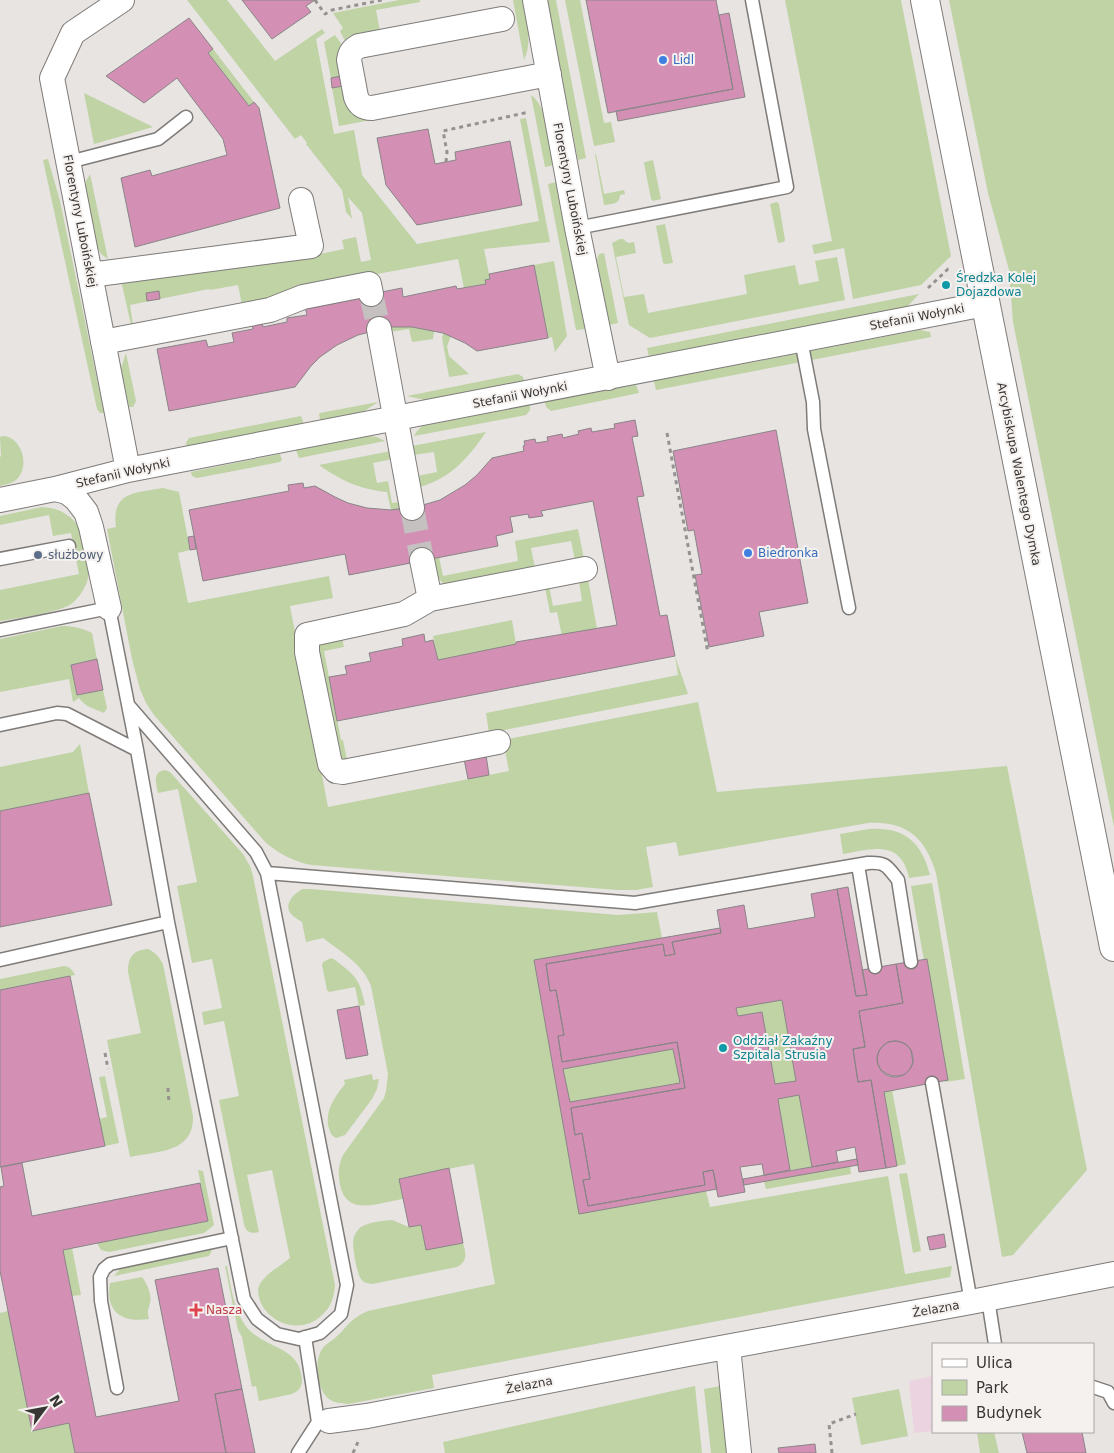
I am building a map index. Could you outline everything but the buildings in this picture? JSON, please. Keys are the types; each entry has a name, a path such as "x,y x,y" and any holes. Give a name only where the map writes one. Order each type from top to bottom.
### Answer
{"street":[{"name":"Florentyny Luboińskiej","path":"122,0 73,33 52,78 128,470"},
{"name":"Florentyny Luboińskiej","path":"535,0 577,228 608,378"},
{"name":"Arcybiskupa Walentego Dymka","path":"925,0 1114,947"},
{"path":"502,19 355,48 349,55 348,60 358,102 366,108 372,108 548,74"},
{"path":"90,275 311,246 301,200"},
{"path":"103,342 270,310 302,297 369,284 371,294"},
{"name":"Stefanii Wołynki","path":"0,500 55,489 128,470 985,304"},
{"path":"379,329 412,508"},
{"path":"55,489 67,492 76,499 86,512 109,608"},
{"path":"422,560 430,599"},
{"path":"498,742 343,772 336,771 330,764 308,652 307,635 404,614 430,599 585,569"},
{"name":"Żelazna","path":"324,1422 367,1416 1114,1274"},
{"path":"728,1347 739,1453"}],"lane":[{"path":"577,228 787,187 752,0"},
{"path":"69,162 158,139 186,117"},
{"path":"801,340 813,402 814,430 849,608"},
{"path":"0,559 69,546"},
{"path":"0,630 109,608 129,706 168,922 244,1299 257,1319 277,1334 299,1339 320,1333 341,1314 347,1285 267,873 256,852 129,706"},
{"path":"0,725 57,714 67,714 137,750"},
{"path":"267,873 635,904 858,865 880,863 890,869 898,880 911,962"},
{"path":"858,865 875,967"},
{"path":"0,960 168,922"},
{"path":"932,1083 979,1301 995,1343"},
{"path":"117,1388 101,1301 100,1277 104,1269 110,1264 232,1238"},
{"path":"298,1453 324,1422 305,1337"},
{"path":"1094,1386 1108,1392 1114,1403"}],"path":[{"path":"315,0 325,14 332,10 382,0"},
{"path":"446,162 447,152 443,131 530,112"},
{"path":"667,433 708,653"},
{"path":"105,1053 108,1069"},
{"path":"168,1088 169,1103"},
{"path":"832,1453 829,1424 856,1414"}],"shaded area":[{"path":"932,1376 932,1431 914,1433 909,1381"}],"green space":[{"path":"187,0 227,0 275,61 322,29 325,33 316,39 334,134 354,130 362,175 417,244 539,221 520,119 526,118 550,242 484,249 490,279 486,284 464,288 458,259 377,274 358,274 265,301 242,305 238,285 209,289 130,305 133,325 131,325 121,280 325,253 344,249 342,240 356,237 361,262 371,260 362,213 348,197 352,219 346,212 342,190 301,135 295,139"},
{"path":"399,0 420,0 420,2 376,10 380,31 356,35 345,41 340,31 343,28 333,13"},
{"path":"513,0 522,0 527,23 528,45 524,60"},
{"path":"547,0 556,0 586,158 578,160"},
{"path":"565,0 580,0 604,123 611,122 615,142 594,146"},
{"path":"785,0 901,0 951,256 921,285 853,299 844,248 814,254 812,245 832,241"},
{"path":"949,0 1114,0 1114,827 1013,322 1009,270 988,193"},
{"path":"335,35 342,45 338,55 341,76 331,78 324,42"},
{"path":"213,49 254,102 249,106 208,53"},
{"path":"343,86 348,104 353,113 371,120 339,126 332,88"},
{"path":"84,93 153,127 94,144"},
{"path":"531,95 537,101 545,117 554,165 545,167"},
{"path":"595,154 604,194 624,190 625,194 620,195 619,200 615,203 604,205"},
{"path":"48,159 60,201 104,413 100,413 97,409 43,160"},
{"path":"653,160 661,199 653,201 644,163"},
{"path":"90,174 108,259 101,254 97,247 85,189 86,181"},
{"path":"557,182 585,329 576,330 548,184"},
{"path":"777,202 779,204 785,240 778,243 770,204"},
{"path":"665,224 673,263 665,264 663,263 656,226"},
{"path":"620,239 628,243 634,242 636,253 616,257 624,297 644,294 648,313 747,294 744,275 795,265 799,285 819,281 815,261 837,257 845,300 650,338 629,325 612,243"},
{"path":"604,253 618,323 609,325 597,260 599,254"},
{"path":"554,261 567,336 555,352 552,337 548,338 534,265"},
{"path":"919,294 907,307 649,357 647,348"},
{"path":"389,327 412,327 434,331 433,339 412,342 409,329 390,332"},
{"path":"920,330 930,332 931,337 656,390 654,381"},
{"path":"443,333 451,336 447,346 449,356 469,374 449,377 442,338"},
{"path":"126,353 136,401 133,407 129,407 121,368"},
{"path":"518,374 523,377 524,381 425,400 407,396"},
{"path":"636,385 639,393 551,411 546,407 545,402"},
{"path":"378,402 363,412 320,420 320,413"},
{"path":"530,405 530,410 526,415 414,436 422,426"},
{"path":"301,416 304,424 187,448 186,443 189,438"},
{"path":"486,432 466,458 450,473 441,479 420,487 417,476 437,472 434,452 413,455 412,446"},
{"path":"3,436 15,441 19,446 22,452 23,466 22,472 16,480 0,486 0,437"},
{"path":"369,436 385,441 299,458 296,450"},
{"path":"391,451 393,459 373,463 377,483 388,481 392,503 401,502 402,509 391,510 387,492 368,489 351,483 335,476 319,465"},
{"path":"280,454 282,460 280,462 197,478 192,476 191,472"},
{"path":"163,488 179,492 190,550 178,553 188,603 329,576 333,598 290,606 328,807 509,771 503,740 698,702 717,792 1007,766 1087,1170 1013,1255 1002,1257 936,873 920,841 903,828 881,823 868,823 679,856 676,842 646,847 653,887 636,890 312,865 293,860 271,847 154,715 140,689 132,659 107,529 116,527 115,515 117,506 127,496"},
{"path":"42,507 61,511 78,526 87,554 87,582 76,600 65,607 37,615 0,621 0,590 79,574 71,533 53,536 49,515 0,525 0,516"},
{"path":"578,529 584,559 575,560 571,541 531,548 535,568 444,584 437,577 433,558 439,557 443,576 518,561 515,541"},
{"path":"588,579 597,629 562,636 557,612 550,613 545,587 549,586 553,606 582,601 579,581"},
{"path":"512,620 516,644 438,660 433,636"},
{"path":"70,626 92,633 97,659 71,665 77,695 103,690 107,708 104,713 87,706 79,698 73,702 69,679 0,692 0,639"},
{"path":"342,638 344,647 324,651 341,740 343,740 347,760 342,759 339,755 318,649 321,643"},
{"path":"675,656 688,694 489,733 486,713 678,675"},
{"path":"80,744 89,793 0,811 0,767 73,752"},
{"path":"165,770 170,772 243,854 253,876 335,1285 330,1306 321,1316 305,1325 287,1324 279,1321 271,1316 259,1298 258,1288 261,1282 290,1258 272,1170 247,1175 259,1232 249,1232 244,1224 219,1100 239,1096 224,1021 204,1025 202,1012 222,1008 212,959 192,963 177,886 197,882 178,789 158,793 157,776 158,773"},
{"path":"869,829 892,831 909,838 922,853 930,875 909,878 905,866 899,857 892,852 884,850 864,850 843,854 840,834"},
{"path":"932,883 965,1079 945,1082 911,886"},
{"path":"303,889 618,915 657,912 662,938 534,961 579,1213 706,1191 710,1207 888,1176 905,1274 952,1266 950,1277 432,1375 434,1388 348,1404 331,1400 325,1395 319,1383 317,1370 319,1356 324,1347 357,1317 368,1311 495,1284 474,1164 400,1178 403,1199 366,1206 350,1202 344,1195 339,1177 341,1159 384,1098 388,1074 371,986 363,971 351,959 323,938 306,942 302,922 289,911 290,900"},
{"path":"148,949 157,955 163,964 193,1116 192,1128 188,1137 181,1144 163,1151 130,1157 107,1040 141,1033 128,967 132,955"},
{"path":"331,958 356,979 361,988 365,1005 359,1006 355,987 329,992 327,990 322,965 323,962"},
{"path":"64,966 71,969 75,975 0,990 0,979"},
{"path":"782,1000 796,1081 775,1084 762,1012 738,1016 736,1008"},
{"path":"673,1049 680,1083 570,1102 563,1069"},
{"path":"372,1074 373,1080 379,1079 372,1099 345,1135 336,1138 329,1129 328,1113 335,1098 345,1084 344,1080"},
{"path":"105,1076 119,1143 105,1146 99,1119 107,1117 99,1077"},
{"path":"892,1090 906,1164 897,1166 884,1092"},
{"path":"799,1095 812,1167 790,1170 778,1099"},
{"path":"850,1166 851,1174 766,1189 764,1181"},
{"path":"198,1170 203,1171 214,1225 204,1233 109,1252 101,1250 97,1243 208,1221"},
{"path":"907,1173 921,1251 913,1253 899,1174"},
{"path":"392,1220 409,1227 421,1225 426,1250 463,1243 465,1259 457,1267 372,1284 364,1282 359,1276 356,1265 353,1246 354,1236 364,1225"},
{"path":"72,1248 81,1295 72,1296 63,1250"},
{"path":"213,1248 209,1256 114,1276 120,1269 129,1265"},
{"path":"225,1266 227,1266 235,1304 245,1325 261,1339 287,1353 294,1359 299,1368 302,1379 301,1384 300,1388 294,1393 259,1401 256,1386 252,1387"},
{"path":"142,1277 150,1296 149,1319 139,1320 123,1317 113,1308 110,1301 110,1283"},
{"path":"8,1311 32,1431 69,1423 75,1453 0,1453 0,1313"},
{"path":"695,1386 702,1453 445,1453 443,1442"},
{"path":"721,1386 728,1453 711,1453 704,1389"},
{"path":"899,1389 908,1436 861,1445 852,1398"},
{"path":"977,1433 994,1433 999,1453 980,1453"}],"tunnel":[{"path":"371,294 379,329"},
{"path":"412,508 422,560"}],"place":[{"name":"Lidl","path":"663,60"},
{"name":"Średzka Kolej Dojazdowa","path":"946,285"},
{"name":"Biedronka","path":"748,553"},
{"name":"służbowy","path":"38,555"},
{"name":"Oddział Zakaźny Szpitala Strusia","path":"723,1048"},
{"name":"Nasza","path":"196,1310"}]}
